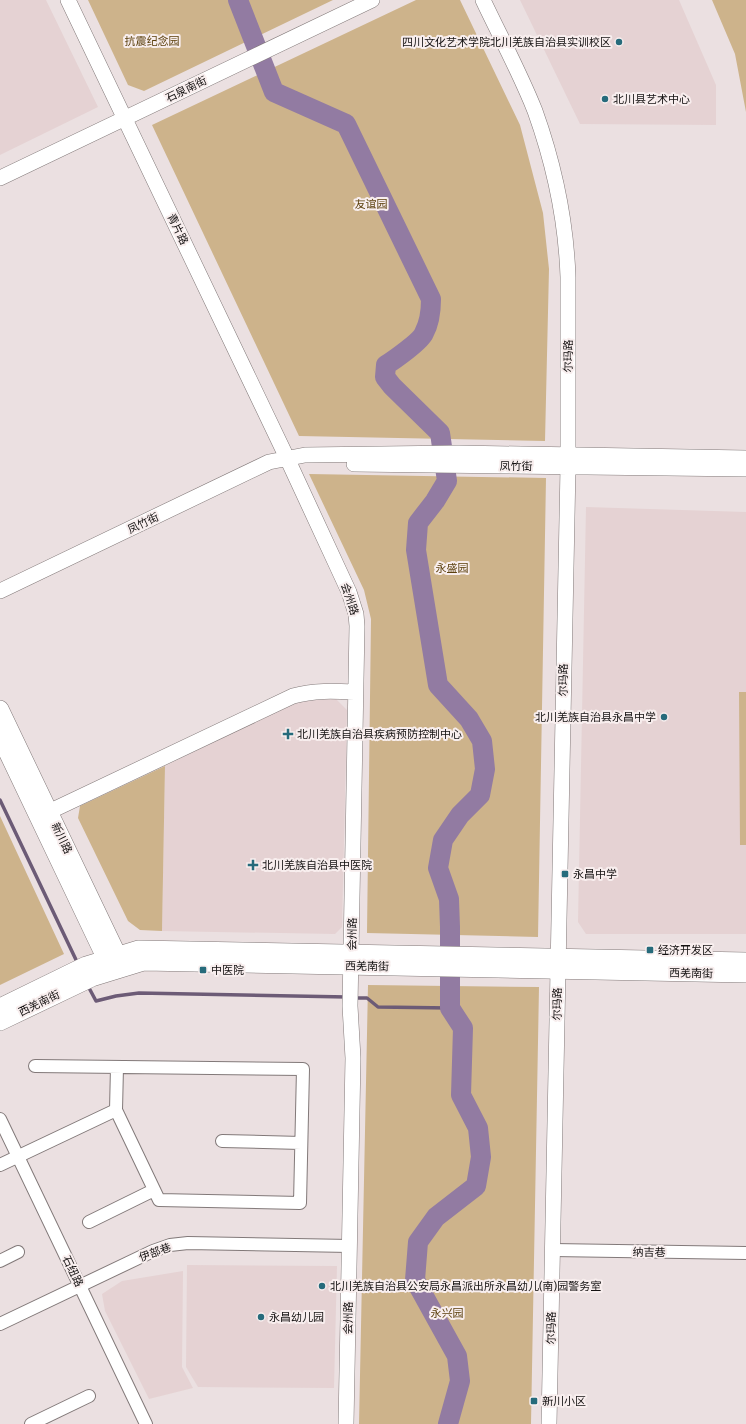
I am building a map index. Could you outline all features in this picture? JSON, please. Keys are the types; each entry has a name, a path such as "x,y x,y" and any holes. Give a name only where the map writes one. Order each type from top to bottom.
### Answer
{"main road":[{"name":"新川路","path":"0,709 44,815 115,964"},
{"name":"新川路","path":"0,737 44,815"},
{"name":"西羌南街","path":"0,1007 82,975 115,964 144,962 351,960 434,961 558,964 746,974"},
{"name":"西羌南街","path":"558,964 746,961"},
{"name":"西羌南街","path":"0,1022 82,975"}],"street":[{"name":"青片路","path":"68,0 287,458"},
{"name":"石泉南街","path":"0,178 372,0"},
{"name":"尔玛路","path":"483,0 534,110 552,168 558,194 567,250 567,461 550,1424"},
{"name":"凤竹街","path":"0,591 268,462 287,458 310,464 401,459 458,459 567,461 746,469"},
{"name":"会州路","path":"287,458 353,603 357,626 350,1006 353,1058 346,1424"},
{"name":"凤竹街","path":"567,461 746,458"},
{"path":"44,815 293,696 307,692 320,691 356,692"},
{"path":"35,1066 117,1067 303,1070 300,1203 159,1200 116,1110 117,1067"},
{"path":"0,1165 116,1110"},
{"name":"石纽路","path":"0,1119 146,1424"},
{"path":"222,1141 302,1142"},
{"path":"88,1222 154,1190"},
{"name":"伊部巷","path":"0,1324 153,1251 170,1245 188,1243 350,1246"},
{"name":"纳吉巷","path":"552,1250 746,1254"},
{"path":"0,1261 18,1252"},
{"path":"31,1424 89,1396"}],"shaded area":[{"path":"0,0 46,0 98,107 0,155"},
{"name":"四川文化艺术学院北川羌族自治县实训校区","path":"520,0 679,0 716,85 716,125 580,124"},
{"name":"北川羌族自治县永昌中学","path":"586,507 746,512 746,934 586,934 578,922"},
{"name":"北川羌族自治县中医院","path":"336,699 347,710 342,927 335,934 162,931 165,766 279,710 300,702"},
{"name":"永昌幼儿园","path":"187,1265 337,1266 334,1388 198,1387 186,1367"},
{"path":"183,1271 182,1367 193,1388 149,1399 105,1311 102,1294 122,1281"}],"green space":[{"name":"抗震纪念园","path":"88,0 333,0 144,91 128,85"},
{"name":"友谊园","path":"416,0 460,0 520,125 543,213 549,269 545,441 299,436 152,125"},
{"path":"712,0 746,0 746,112 735,54"},
{"name":"永盛园","path":"309,474 546,478 538,937 367,933 371,619 364,590"},
{"path":"739,692 746,692 746,845 740,845"},
{"path":"165,766 162,931 140,930 128,921 78,818 80,806"},
{"path":"0,816 64,954 0,985"},
{"name":"永兴园","path":"368,985 539,987 531,1424 359,1424"}],"waterway":[{"path":"238,0 274,92 346,124 431,299 430,316 424,333 413,345 386,365 385,377 392,386 440,433 447,481 435,501 418,523 416,550 438,685 469,719 482,741 485,769 480,795 460,815 443,840 438,868 449,899 450,1008 463,1028 461,1095 478,1128 481,1157 476,1186 436,1217 418,1242 415,1280 457,1356 460,1381 448,1424"},
{"path":"0,800 78,964"},
{"path":"88,986 96,1001 116,996 139,993 347,997"},
{"path":"353,998 367,998 378,1007 450,1008"}],"place":[{"name":"四川文化艺术学院北川羌族自治县实训校区","path":"619,42"},
{"name":"北川县艺术中心","path":"605,99"},
{"name":"北川羌族自治县永昌中学","path":"664,717"},
{"name":"北川羌族自治县疾病预防控制中心","path":"288,734"},
{"name":"北川羌族自治县中医院","path":"253,865"},
{"name":"永昌中学","path":"565,874"},
{"name":"经济开发区","path":"650,950"},
{"name":"中医院","path":"203,970"},
{"name":"北川羌族自治县公安局永昌派出所永昌幼儿(南)园警务室","path":"322,1286"},
{"name":"永昌幼儿园","path":"261,1317"},
{"name":"新川小区","path":"534,1401"}]}
